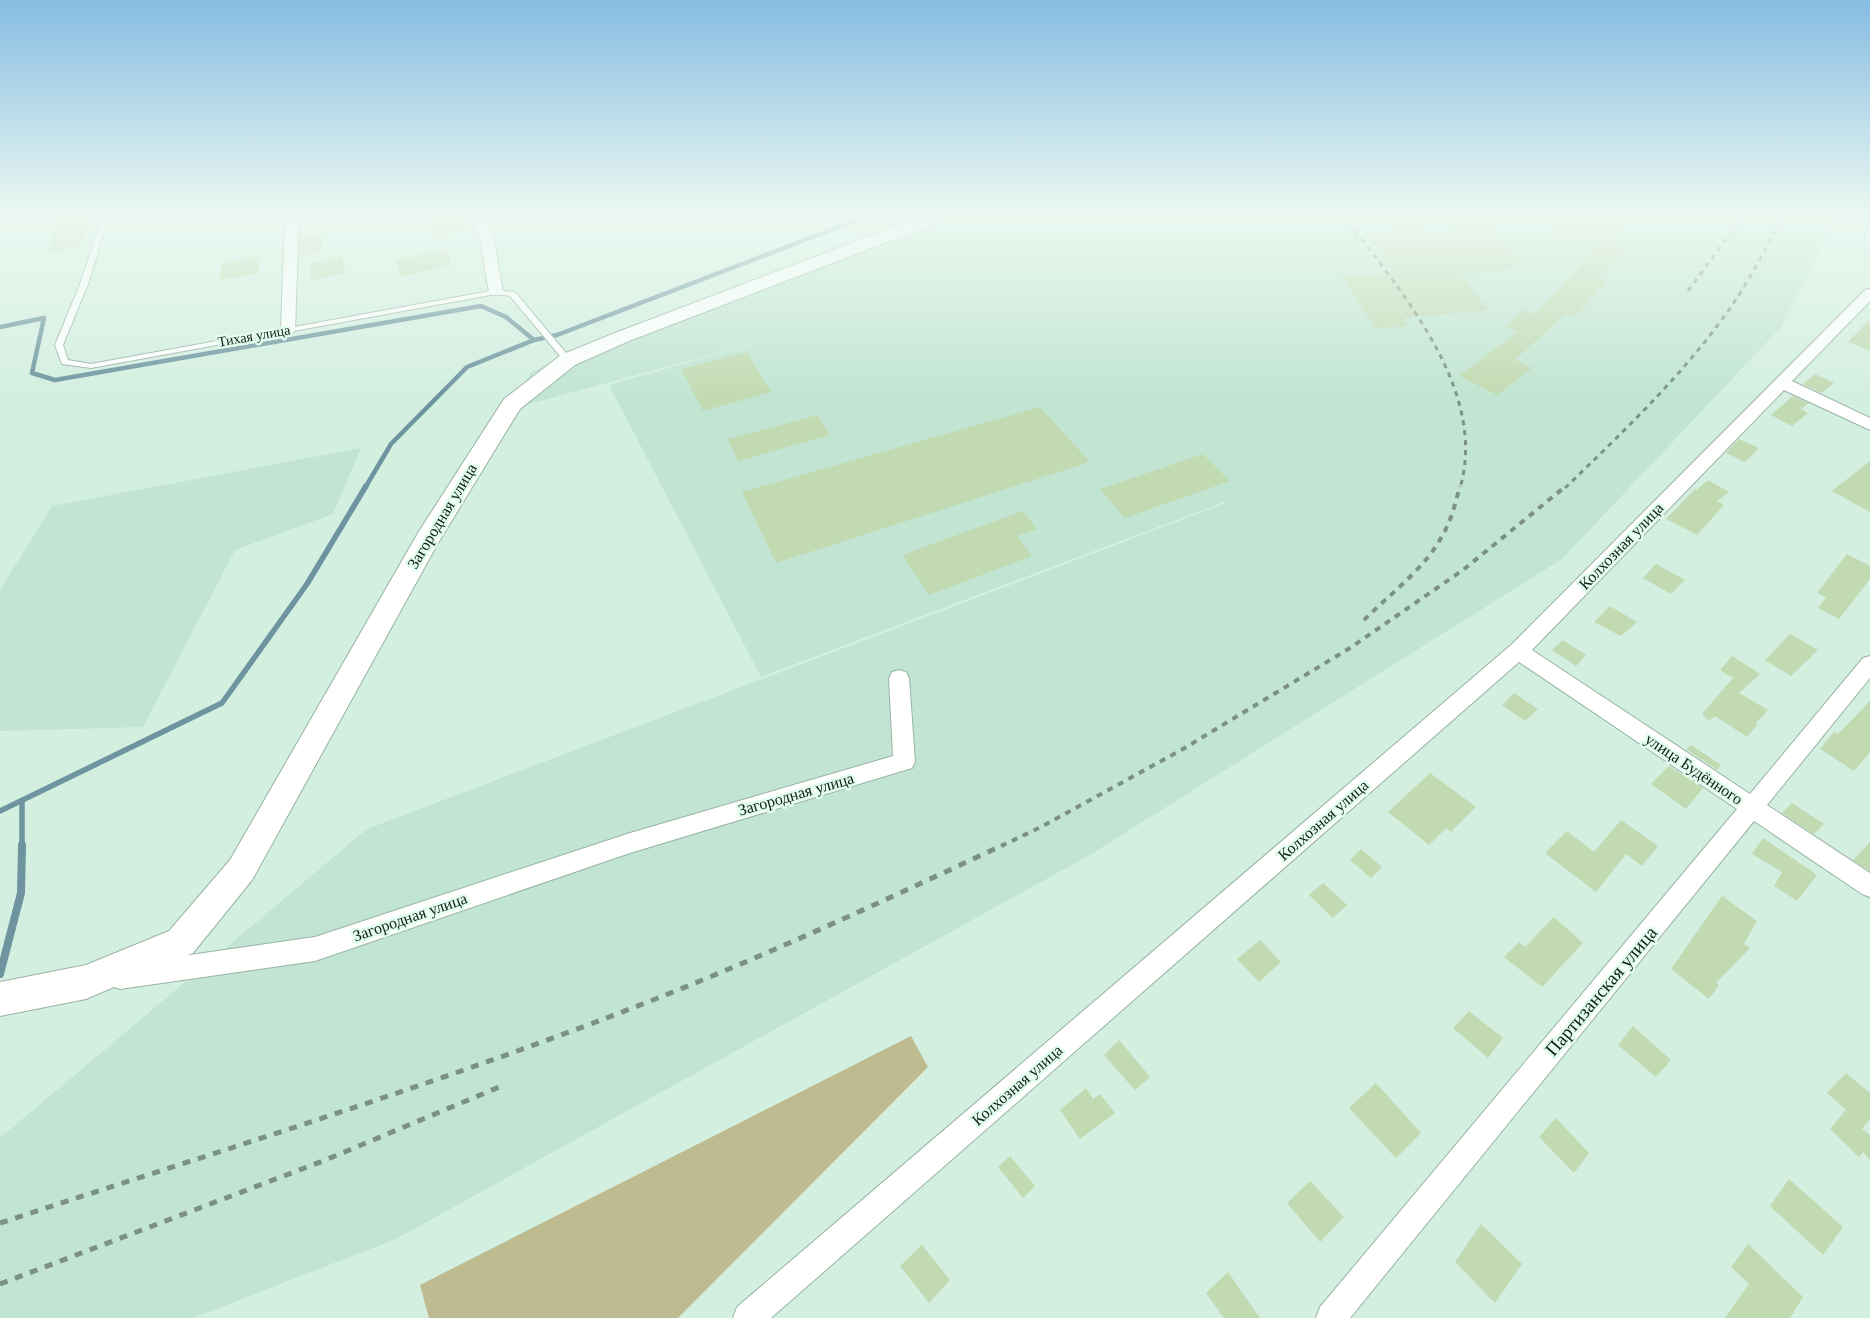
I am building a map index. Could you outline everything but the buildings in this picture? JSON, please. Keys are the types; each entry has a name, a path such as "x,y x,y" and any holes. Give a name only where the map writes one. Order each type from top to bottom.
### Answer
{"main road":[{"name":"Загородная улица","path":"0,999 86,982 181,942 241,870 427,539 512,404 568,360 622,337 780,277"}],"street":[{"path":"288,330 290,277"},
{"path":"494,277 496,292"},
{"name":"Колхозная улица","path":"748,1318 1518,651 1870,293"},
{"path":"1781,382 1870,425"},
{"name":"улица Будённого","path":"1518,651 1870,886"},
{"name":"Партизанская улица","path":"1331,1318 1870,664"},
{"name":"Загородная улица","path":"86,982 315,949 630,843 904,762 899,678"}],"lane":[{"name":"Тихая улица","path":"86,277 59,345 65,362 91,366 496,292"},
{"path":"496,292 512,294 568,360"}],"shaded area":[{"path":"783,277 1807,277 1782,326 1562,559 1088,856 396,1239 193,1318 0,1318 0,1138 367,829 1226,503 1224,502 761,677 609,385 781,336 506,410 532,371"},
{"path":"361,448 333,514 235,550 143,727 0,731 0,590 52,506"},
{"path":"911,1036 928,1067 678,1318 429,1318 420,1285"}],"waterway":[{"path":"534,340 557,335 710,277"},
{"path":"0,327 44,318 32,373 55,380 481,306 506,317 534,340"},
{"path":"365,488 391,444 467,367 534,340"},
{"path":"0,811 222,703 307,584 366,486"},
{"path":"22,801 22,845"},
{"path":"0,974 21,893 22,845"}],"railway":[{"path":"1390,277 1412,307 1433,342 1450,377 1462,414 1466,451 1460,488"},
{"path":"1688,291 1699,277"},
{"path":"1565,488 1694,356 1731,307 1750,277"},
{"path":"1364,620 1416,571 1434,550 1447,526 1460,486"},
{"path":"1001,846 1041,827 1183,749 1350,648 1463,570 1566,486"},
{"path":"0,1223 338,1113 507,1055 590,1024 756,957 1003,845"},
{"path":"0,1284 323,1161 504,1085"}]}
